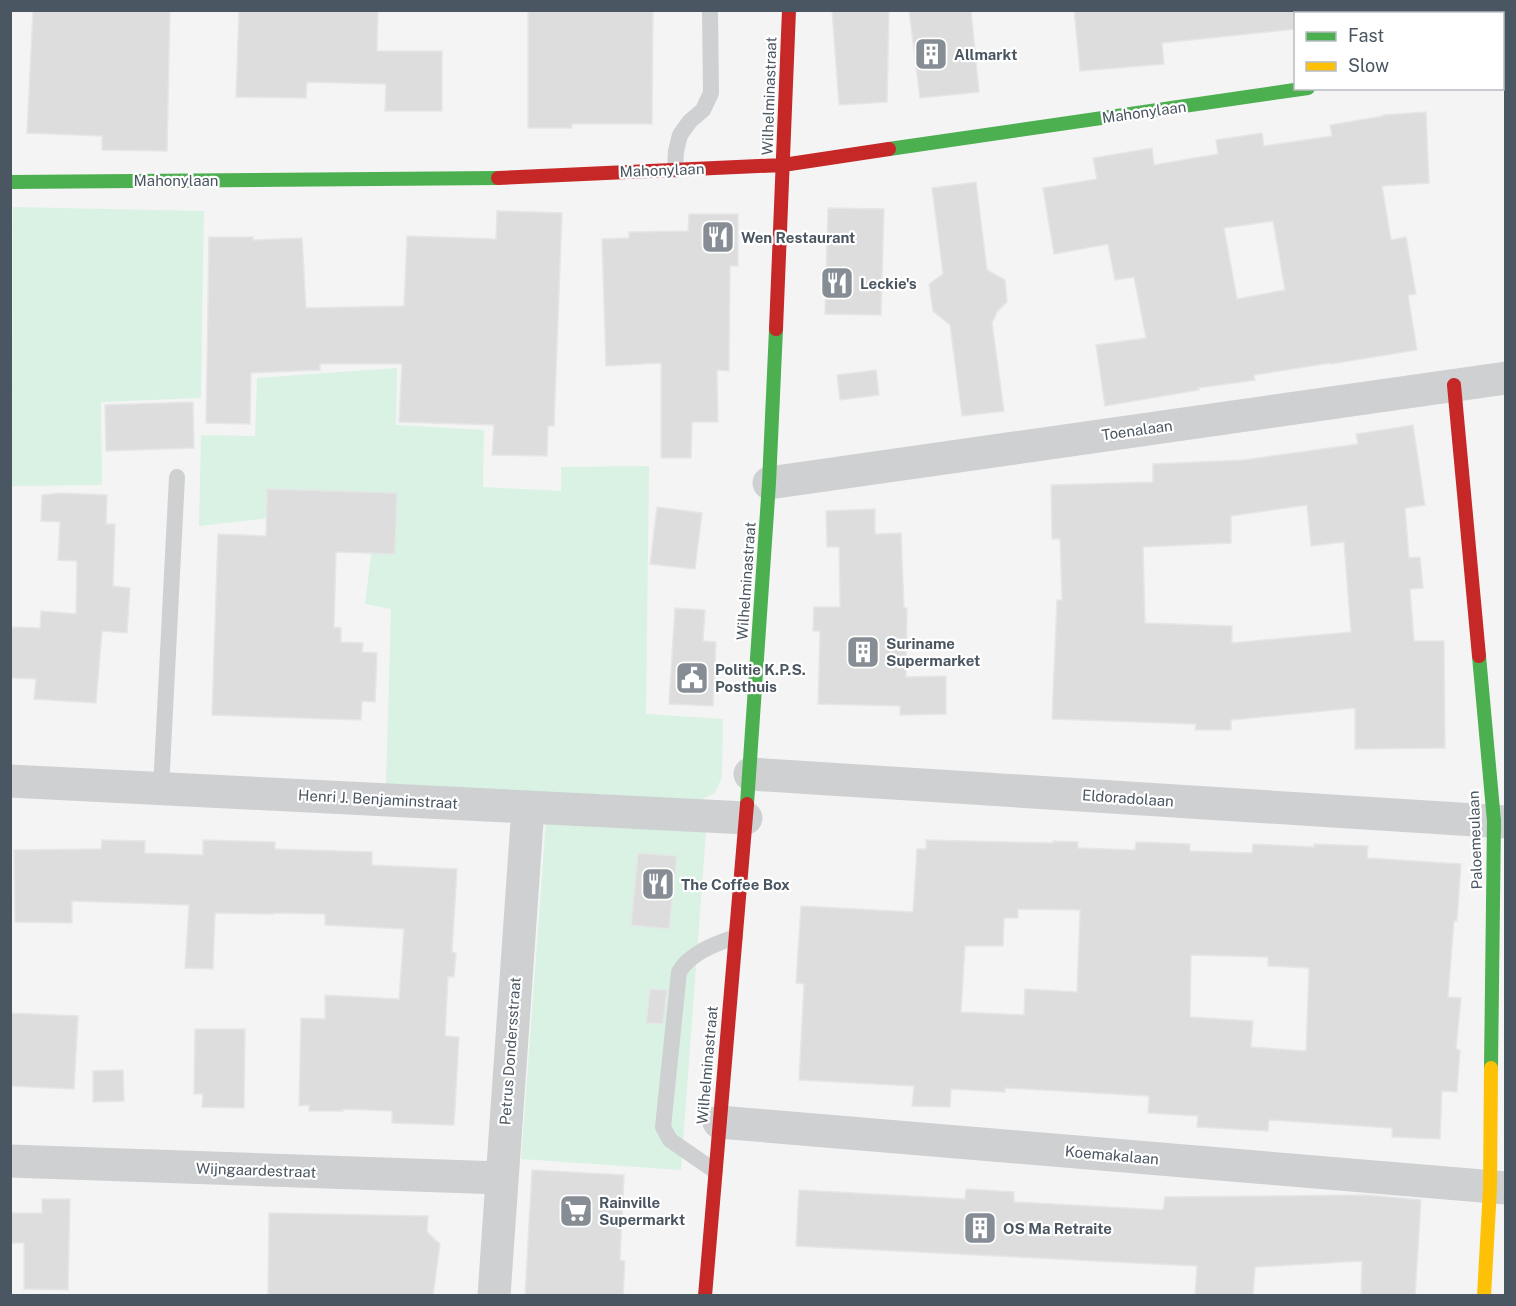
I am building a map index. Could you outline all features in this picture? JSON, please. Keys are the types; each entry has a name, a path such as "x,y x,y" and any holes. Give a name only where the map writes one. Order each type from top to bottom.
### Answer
{"street":[{"name":"Wilhelminastraat","path":"705,1296 750,774 770,483 789,10"},
{"name":"Mahonylaan","path":"10,182 491,178 783,165 1294,90"},
{"name":"Toenalaan","path":"770,483 1506,378"},
{"name":"Paloemeulaan","path":"1454,384 1500,822 1498,1188 1484,1296"},
{"name":"Eldoradolaan","path":"750,774 1500,822"},
{"name":"Henri J. Benjaminstraat","path":"10,781 746,818"},
{"name":"Petrus Dondersstraat","path":"494,1296 528,807"},
{"name":"Koemakalaan","path":"719,1122 1498,1188"},
{"name":"Wijngaardestraat","path":"10,1161 501,1178"}],"lane":[{"path":"675,170 680,135 690,121 703,110 711,93 710,10"},
{"path":"161,788 177,477"},
{"path":"715,1171 670,1140 663,1127 679,972 693,957 735,937"}],"green space":[{"path":"13,207 204,211 201,398 101,402 102,485 12,486"},
{"path":"397,368 396,425 484,430 483,487 561,491 561,467 649,466 646,714 723,719 722,777 715,793 698,801 386,784 391,609 365,604 372,547 323,512 199,526 201,435 255,436 257,378"},
{"path":"546,821 706,832 681,1170 521,1159"}],"building":[{"path":"33,10 170,10 167,151 102,150 102,136 27,133"},
{"path":"239,10 378,10 377,51 442,51 442,111 385,111 386,84 307,82 306,98 236,97"},
{"path":"528,10 653,10 652,124 572,124 572,128 528,128"},
{"path":"832,10 889,10 887,102 839,105"},
{"name":"Allmarkt","path":"909,10 971,10 979,92 920,98"},
{"path":"1074,10 1301,10 1301,12 1294,12 1294,29 1162,43 1164,64 1080,71"},
{"path":"1426,112 1429,183 1382,186 1391,240 1406,237 1416,294 1408,295 1417,350 1254,375 1255,380 1198,388 1199,390 1105,406 1096,345 1146,338 1134,277 1115,280 1108,244 1054,254 1043,188 1097,179 1093,158 1152,148 1154,165 1218,154 1216,140 1262,133 1264,146 1332,136 1330,125 1383,115","holes":["1273,221 1285,290 1237,299 1224,228"]},
{"path":"976,182 987,270 1005,280 1007,302 997,312 992,323 1004,411 962,416 950,325 933,311 929,284 943,274 932,188"},
{"path":"828,208 884,209 881,315 825,314"},
{"path":"497,211 562,213 554,426 548,426 547,456 492,455 494,425 399,422 402,364 320,364 320,370 251,373 250,424 206,423 209,237 253,237 253,240 302,238 306,308 404,306 407,236 496,239"},
{"path":"689,214 738,214 738,266 730,266 729,371 717,370 718,422 692,422 691,458 661,458 661,363 606,366 602,239 629,238 629,232 688,231"},
{"path":"876,370 879,395 840,400 837,375"},
{"path":"193,402 194,448 106,451 105,405"},
{"path":"1413,425 1425,505 1405,508 1409,558 1420,557 1423,588 1410,589 1414,641 1444,641 1445,748 1355,749 1355,708 1231,720 1231,730 1195,730 1196,724 1052,719 1057,600 1062,600 1060,539 1052,539 1051,485 1153,482 1153,464 1244,460 1358,444 1356,434","holes":["1307,505 1311,546 1344,542 1351,632 1232,643 1232,626 1145,623 1143,547 1231,543 1231,516"]},
{"path":"267,489 397,493 395,554 336,552 334,627 341,628 341,642 363,643 362,652 377,653 375,702 362,701 361,720 212,715 218,534 266,536"},
{"path":"61,493 107,495 106,524 115,524 113,586 130,588 127,633 102,631 96,703 34,699 36,679 10,678 10,627 40,628 41,611 76,614 77,561 58,560 60,522 41,521 42,495"},
{"path":"657,507 702,513 695,569 650,564"},
{"path":"875,509 875,534 901,533 904,608 907,608 906,677 946,676 946,714 900,715 900,706 818,704 820,631 813,631 814,607 840,607 839,547 827,547 826,511"},
{"name":"Politie K.P.S. Posthuis","path":"675,608 705,610 703,641 716,642 713,706 669,704"},
{"path":"102,840 145,841 145,853 203,855 203,840 275,842 275,849 372,852 372,865 457,869 452,952 456,953 454,977 448,977 445,1036 459,1037 454,1125 392,1123 392,1111 343,1109 343,1111 309,1111 309,1105 299,1106 301,1018 325,1019 325,995 399,999 404,929 325,925 325,914 215,913 213,969 185,968 189,905 72,901 72,923 15,922 14,850 101,849"},
{"path":"926,840 1078,842 1078,848 1135,850 1136,842 1190,844 1190,851 1252,853 1253,844 1314,847 1314,844 1368,846 1367,858 1461,864 1448,997 1461,998 1456,1049 1460,1050 1457,1092 1442,1091 1440,1139 1392,1137 1392,1128 1269,1120 1268,1131 1197,1127 1198,1116 1148,1113 1149,1096 1005,1088 1005,1092 951,1089 950,1107 912,1106 914,1086 799,1080 804,984 796,983 801,906 913,912 917,849 926,849","holes":["1018,909 1080,910 1077,992 1025,989 1024,1015 961,1012 965,946 1003,946 1004,918 1018,918","1191,955 1268,957 1268,966 1309,968 1306,1051 1251,1047 1253,1021 1190,1017"]},
{"path":"638,853 677,856 669,929 631,925"},
{"path":"650,989 667,990 663,1024 646,1023"},
{"path":"10,1013 78,1016 74,1089 10,1086"},
{"path":"195,1029 245,1029 244,1108 202,1107 203,1094 194,1094"},
{"path":"123,1070 124,1101 93,1102 93,1071"},
{"name":"Rainville Supermarkt","path":"532,1170 624,1175 620,1260 625,1261 623,1296 525,1296"},
{"path":"966,1189 1014,1192 1014,1202 1163,1210 1165,1197 1366,1195 1421,1200 1415,1296 1361,1296 1362,1261 1255,1267 1253,1296 1195,1296 1197,1266 796,1246 799,1190 965,1199"},
{"path":"42,1199 70,1199 68,1290 24,1289 24,1243 10,1243 10,1213 42,1213"},
{"path":"269,1213 428,1216 427,1232 440,1244 433,1296 268,1296"}],"traffic: fast":[{"path":"889,149 1294,90"},
{"path":"10,182 498,178"},
{"path":"747,804 769,483 776,329"},
{"path":"1479,656 1494,821 1491,1068"}],"traffic: slow":[{"path":"1484,1296 1490,1188 1491,1068"}],"traffic: jam":[{"path":"776,329 789,10"},
{"path":"498,178 783,165 889,149"},
{"path":"1454,385 1479,656"},
{"path":"705,1296 747,804"}],"place":[{"name":"Allmarkt","path":"931,54"},
{"name":"Wen Restaurant","path":"718,237"},
{"name":"Leckie's","path":"837,283"},
{"name":"Suriname Supermarket","path":"863,652"},
{"name":"Politie K.P.S. Posthuis","path":"692,678"},
{"name":"The Coffee Box","path":"658,884"},
{"name":"Rainville Supermarkt","path":"576,1211"},
{"name":"OS Ma Retraite","path":"980,1228"}]}
